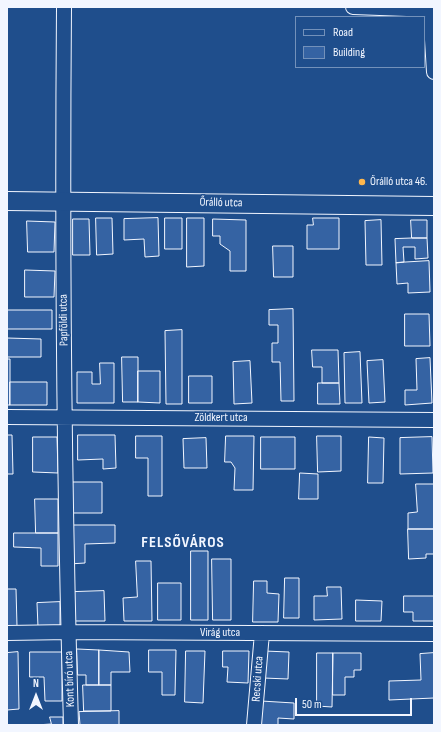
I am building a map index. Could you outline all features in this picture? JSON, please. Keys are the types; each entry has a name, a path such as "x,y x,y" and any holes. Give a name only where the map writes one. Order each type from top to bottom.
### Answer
{"street":[{"name":"Papföldi utca","path":"64,7 62,202 69,632"},
{"path":"353,7 431,9 434,72"},
{"name":"Őrálló utca","path":"7,201 434,206"},
{"name":"Zöldkert utca","path":"7,417 434,420"},
{"name":"Kont bíró utca","path":"69,632 71,725"},
{"name":"Virág utca","path":"7,633 434,634"},
{"name":"Recski utca","path":"254,725 262,633"}],"building":[{"path":"96,218 112,218 113,254 97,255"},
{"path":"158,218 159,256 145,257 144,239 124,240 124,219"},
{"path":"165,218 182,218 182,249 165,249"},
{"path":"187,218 204,218 204,266 187,267"},
{"path":"313,218 339,218 339,249 307,249 307,225 313,225"},
{"path":"73,219 89,219 90,255 73,255"},
{"path":"213,219 246,220 246,271 230,271 230,251 220,244 220,236 213,236"},
{"path":"381,220 382,265 366,265 365,221"},
{"path":"411,220 427,220 427,238 412,238"},
{"path":"27,221 55,222 54,252 28,252"},
{"path":"427,238 428,258 415,259 415,247 403,247 404,262 396,263 395,239"},
{"path":"273,246 293,246 293,277 274,277"},
{"path":"429,261 430,292 408,293 408,283 397,284 396,263"},
{"path":"25,270 55,271 54,297 25,297"},
{"path":"293,309 294,401 281,401 280,362 272,362 272,343 278,343 278,325 269,325 269,310"},
{"path":"7,310 52,310 52,329 7,329"},
{"path":"405,314 429,314 430,346 405,346"},
{"path":"182,330 182,404 166,404 165,331"},
{"path":"7,338 41,339 41,357 7,357"},
{"path":"312,350 338,350 339,383 322,383 322,367 313,367"},
{"path":"360,352 362,403 345,403 344,353"},
{"path":"122,357 138,357 138,402 123,402"},
{"path":"430,358 432,403 405,405 405,390 417,390 416,359"},
{"path":"7,359 10,359 10,405 7,405"},
{"path":"383,360 385,402 369,403 367,361"},
{"path":"250,361 252,403 234,404 233,362"},
{"path":"100,363 114,363 114,403 77,403 77,372 92,372 92,384 100,384"},
{"path":"138,371 160,371 160,403 138,402"},
{"path":"189,376 212,376 212,403 189,403"},
{"path":"10,382 47,382 47,405 10,405"},
{"path":"318,383 339,383 340,404 318,404"},
{"path":"7,435 12,435 13,474 7,474"},
{"path":"78,435 115,435 116,468 103,469 103,459 78,460"},
{"path":"136,436 162,436 162,496 148,496 148,458 136,458"},
{"path":"226,436 254,436 253,490 234,490 235,468 231,462 225,462"},
{"path":"317,436 341,436 341,471 318,472"},
{"path":"33,437 57,437 58,473 33,472"},
{"path":"261,437 295,437 295,469 261,469"},
{"path":"369,437 384,438 383,483 368,483"},
{"path":"432,437 433,473 400,474 400,438"},
{"path":"206,438 207,468 184,468 183,439"},
{"path":"300,473 318,474 318,499 299,499"},
{"path":"69,482 102,482 102,513 70,513"},
{"path":"416,484 434,484 434,529 408,529 408,513 417,512"},
{"path":"35,499 58,499 58,533 36,533"},
{"path":"69,525 115,525 115,543 85,544 85,563 69,564"},
{"path":"408,529 434,529 434,554 426,554 426,558 409,559"},
{"path":"14,533 58,533 58,566 41,566 41,548 14,547"},
{"path":"191,551 208,551 208,620 191,620"},
{"path":"212,559 231,559 231,620 213,620"},
{"path":"136,561 151,561 152,621 124,621 123,598 137,597"},
{"path":"285,578 299,578 299,618 284,618"},
{"path":"254,581 267,581 267,593 279,594 278,622 253,622"},
{"path":"158,583 181,583 181,620 158,620"},
{"path":"327,587 341,587 342,619 314,620 314,596 327,596"},
{"path":"7,589 16,589 17,626 7,626"},
{"path":"104,591 105,621 75,621 74,592"},
{"path":"404,596 434,596 434,621 413,621 413,612 404,612"},
{"path":"356,600 382,601 381,621 356,621"},
{"path":"60,602 60,626 38,627 37,603"},
{"path":"77,649 99,650 99,685 86,685 86,675 78,675"},
{"path":"99,650 129,652 130,672 111,672 111,685 99,685"},
{"path":"149,650 176,650 175,695 162,695 162,672 149,672"},
{"path":"186,651 205,651 203,703 185,702"},
{"path":"223,651 249,651 248,683 227,682 228,667 223,667"},
{"path":"264,651 289,652 288,679 263,678"},
{"path":"18,652 19,709 7,710 7,653"},
{"path":"30,652 62,652 62,701 45,701 44,677 30,677"},
{"path":"317,653 333,653 332,707 317,706"},
{"path":"333,653 361,653 361,670 354,670 354,677 345,677 345,695 333,695"},
{"path":"434,653 434,698 389,700 389,681 421,680 420,654"},
{"path":"83,685 111,685 111,711 84,711"},
{"path":"261,701 294,703 294,719 278,718 278,725 260,725"},
{"path":"119,711 119,725 80,725 79,712"},
{"path":"50,717 63,717 63,725 36,725 51,724"}],"place":[{"name":"Őrálló utca 46.","path":"362,182"}],"district":[{"name":"FELSŐVÁROS","path":"183,543"}]}
